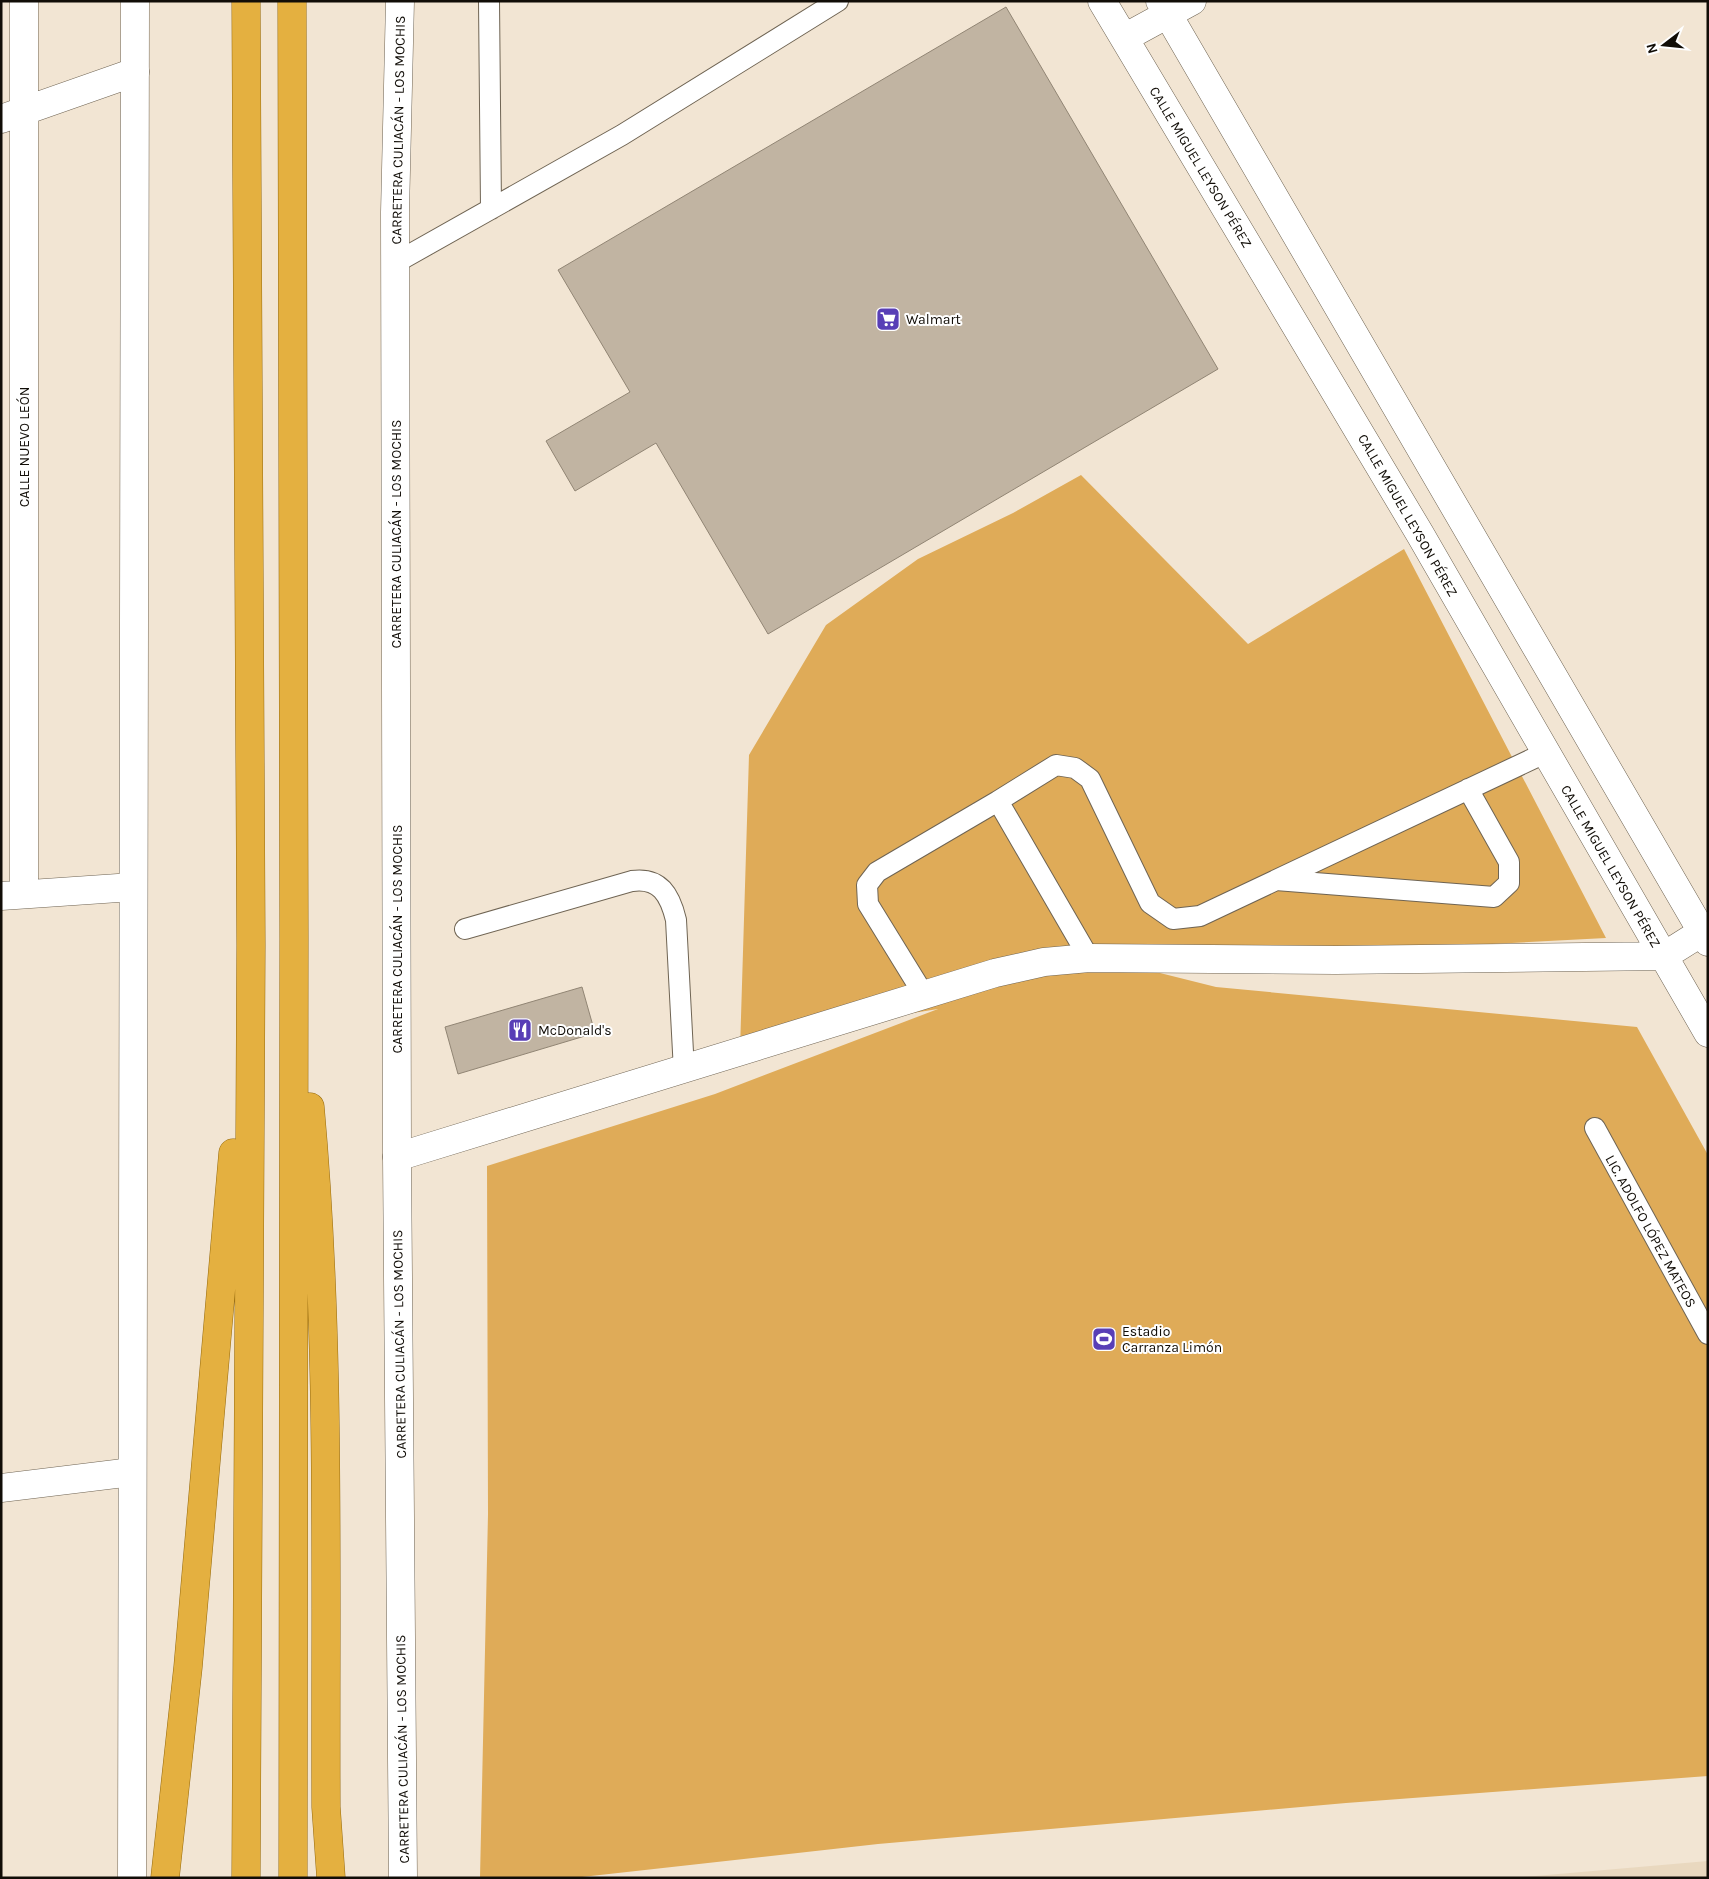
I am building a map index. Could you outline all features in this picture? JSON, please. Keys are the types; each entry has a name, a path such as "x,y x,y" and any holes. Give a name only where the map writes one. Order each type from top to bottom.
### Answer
{"highway":[{"path":"246,1 251,945 246,1878"},
{"path":"292,1 294,938 293,1878"},
{"path":"294,938 318,1202 324,1363 326,1808 331,1878"},
{"path":"165,1878 188,1667 251,945"}],"street":[{"name":"CALLE NUEVO LEÓN","path":"13,894 13,114 24,1"},
{"path":"132,1878 135,1"},
{"name":"CARRETERA CULIACÁN - LOS MOCHIS","path":"400,1 396,263 397,1157 403,1878"},
{"name":"CALLE MIGUEL LEYSON PÉREZ","path":"1102,1 1415,526 1708,1033"},
{"path":"1124,38 1164,8 1192,1"},
{"path":"397,1157 995,973 1036,964 1090,958 1336,960 1664,956 1705,937 1164,8"},
{"path":"13,114 135,72"},
{"path":"13,894 134,886"},
{"path":"1,1488 132,1472"}],"lane":[{"path":"490,1 491,209"},
{"path":"396,263 622,135 838,1"},
{"path":"924,995 868,904 867,885 877,872 1056,766 1074,768 1090,779 1150,903 1173,919 1200,916 1545,753"},
{"path":"1274,880 1494,897 1509,883 1509,862 1468,789"},
{"path":"998,800 1090,958"},
{"path":"465,929 632,881 644,879 652,882 666,895 676,920 684,1070"},
{"name":"LIC. ADOLFO LÓPEZ MATEOS","path":"1595,1128 1708,1334"}],"shaded area":[{"path":"1081,475 1248,644 1404,549 1606,938 1242,957 1156,972 1216,987 1637,1027 1708,1155 1708,1776 1346,1803 878,1844 573,1878 480,1878 488,1514 487,1166 715,1094 938,1009 806,1030 740,1050 749,755 826,625 918,559 1013,513"},
{"path":"1708,1861 1708,1878 1513,1878"}],"building":[{"name":"Walmart","path":"1006,7 1218,369 768,634 656,443 575,491 546,441 630,392 558,270"},
{"name":"McDonald's","path":"582,987 595,1033 458,1074 445,1027"}],"place":[{"name":"Walmart","path":"888,319"},
{"name":"McDonald's","path":"520,1030"},
{"name":"Estadio Carranza Limón","path":"1104,1339"}]}
